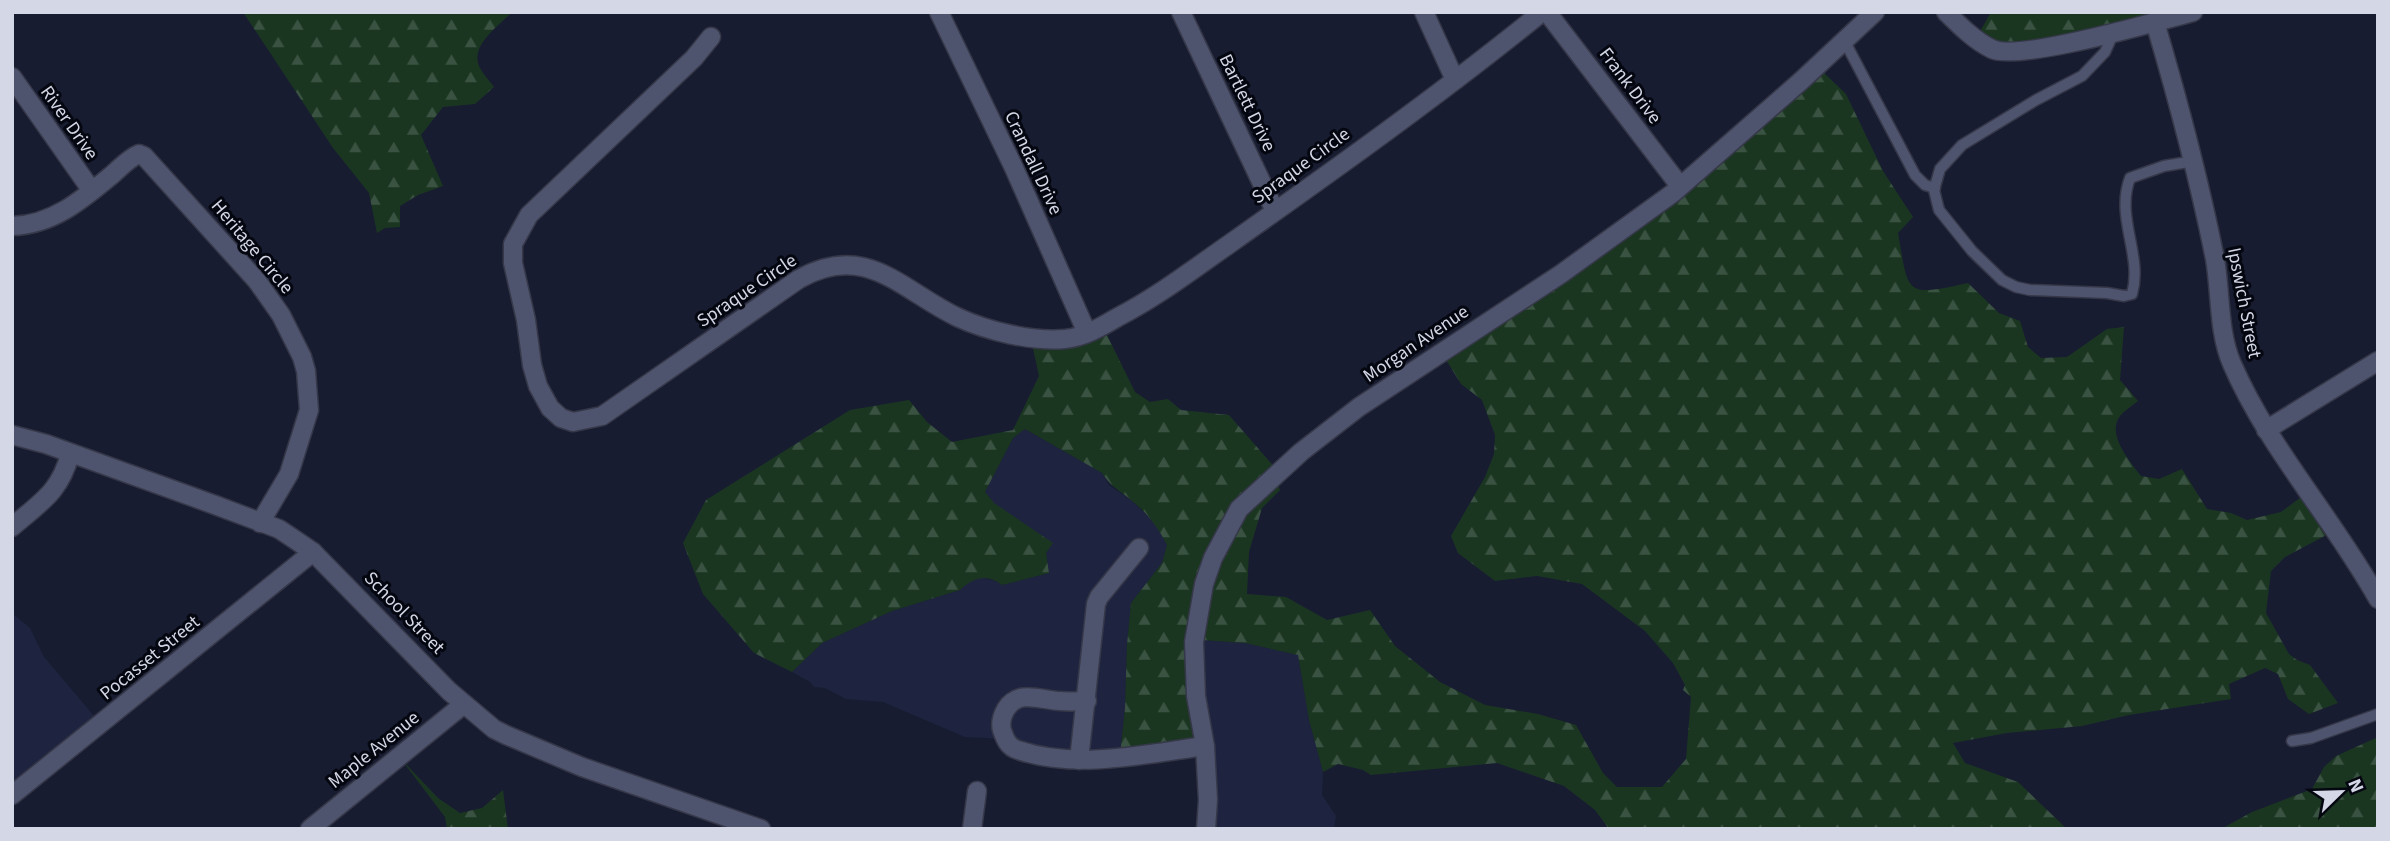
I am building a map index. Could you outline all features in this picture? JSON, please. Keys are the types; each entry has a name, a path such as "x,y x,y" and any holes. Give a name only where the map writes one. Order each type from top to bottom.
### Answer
{"street":[{"name":"Crandall Drive","path":"939,12 1014,168 1087,333"},
{"name":"Bartlett Drive","path":"1181,12 1275,211"},
{"path":"1424,12 1455,80"},
{"name":"Spraque Circle","path":"711,37 694,58 529,215 513,244 513,264 526,320 531,365 543,398 561,418 573,422 602,416 799,279 828,267 856,264 873,269 955,316 1016,335 1068,339 1093,332 1141,306 1275,211 1490,55 1542,12"},
{"name":"Frank Drive","path":"1548,12 1680,186"},
{"name":"Morgan Avenue","path":"1206,829 1208,800 1205,746 1193,672 1197,612 1213,558 1239,509 1301,452 1359,407 1640,219 1737,138 1875,12"},
{"path":"1946,12 1962,29 1994,51 2064,45 2193,12"},
{"name":"Ipswich Street","path":"2155,22 2194,161 2215,263 2222,324 2230,362 2266,430 2376,590"},
{"name":"River Drive","path":"12,77 47,131 92,191"},
{"name":"Heritage Circle","path":"12,226 37,224 50,219 92,191 139,153 257,281 291,332 306,372 309,410 289,474 260,523"},
{"path":"2266,430 2378,361"},
{"name":"School Street","path":"12,435 279,529 313,552 464,704 506,736 582,767 761,829"},
{"path":"12,527 57,487 65,474 70,454"},
{"path":"1079,760 1096,604 1139,548"},
{"name":"Pocasset Street","path":"12,795 313,552"},
{"path":"1087,701 1058,701 1028,696 1020,698 1007,707 1000,726 1007,743 1015,749 1051,758 1079,760 1135,756 1205,746"},
{"name":"Maple Avenue","path":"310,829 464,704"},
{"path":"972,829 977,791"}],"lane":[{"path":"2115,32 2105,52 2082,76 2036,100 1962,145 1940,169 1935,188 1939,210 1972,251 2002,280 2016,287 2124,296 2132,294 2135,284 2124,214 2130,178 2164,166 2194,161"},
{"path":"1844,40 1915,176 1925,185 1935,188"},
{"path":"2292,741 2311,738 2378,714"}],"shaded area":[{"path":"1025,429 1102,473 1109,485 1132,501 1156,524 1167,545 1162,563 1131,603 1120,755 1072,759 1004,739 965,737 883,702 846,699 825,688 814,687 792,672 822,643 892,611 960,590 968,582 980,577 1002,585 1049,573 1046,553 1052,543 993,503 985,492 1013,438"},
{"path":"12,613 30,628 44,657 100,723 12,796"},
{"path":"1200,640 1245,643 1298,655 1309,720 1323,772 1322,795 1336,816 1334,829 1209,829"}],"green space":[{"path":"243,12 512,12 483,42 478,56 481,69 494,87 475,104 443,107 421,135 443,186 418,195 400,206 400,227 385,228 377,233 369,193 333,148"},
{"path":"1991,12 2194,12 2013,51 1978,35"},
{"path":"1819,68 1846,94 1883,171 1913,217 1898,233 1908,280 1913,286 1921,290 1932,290 1968,283 1999,313 2020,321 2028,347 2041,358 2067,357 2107,329 2124,327 2120,380 2138,401 2120,416 2116,431 2121,448 2141,476 2159,479 2182,469 2207,509 2231,513 2247,520 2281,512 2308,492 2334,531 2285,557 2271,571 2266,613 2289,654 2310,665 2338,703 2309,714 2288,699 2278,674 2265,668 2229,684 2231,699 2129,715 2082,726 2007,733 1953,743 1965,763 2018,782 2067,829 1609,829 1595,810 1564,786 1497,763 1371,775 1363,770 1338,764 1323,772 1309,720 1298,655 1245,643 1201,640 1206,738 1120,755 1131,603 1162,563 1167,545 1147,515 1102,473 1025,429 1013,438 985,492 994,503 1053,543 1046,553 1049,573 1002,585 991,579 980,579 970,582 960,590 892,611 822,643 792,672 754,653 703,594 683,543 706,500 850,410 909,400 927,422 952,442 1013,430 1039,376 1031,339 1103,327 1135,392 1150,402 1168,399 1181,410 1229,415 1277,470 1276,480 1280,490 1262,508 1249,552 1247,594 1286,597 1327,620 1370,610 1395,646 1440,682 1485,705 1538,714 1576,725 1603,773 1617,787 1662,787 1686,759 1691,697 1683,690 1685,685 1673,663 1645,631 1582,584 1537,576 1495,581 1458,553 1451,536 1485,477 1494,454 1495,435 1482,400 1461,384 1443,355 1644,218"},
{"path":"2378,737 2378,829 2221,829 2252,812 2312,789 2324,767 2336,756"},
{"path":"401,759 438,798 460,813 482,808 503,790 508,829 447,829 445,817"}]}
